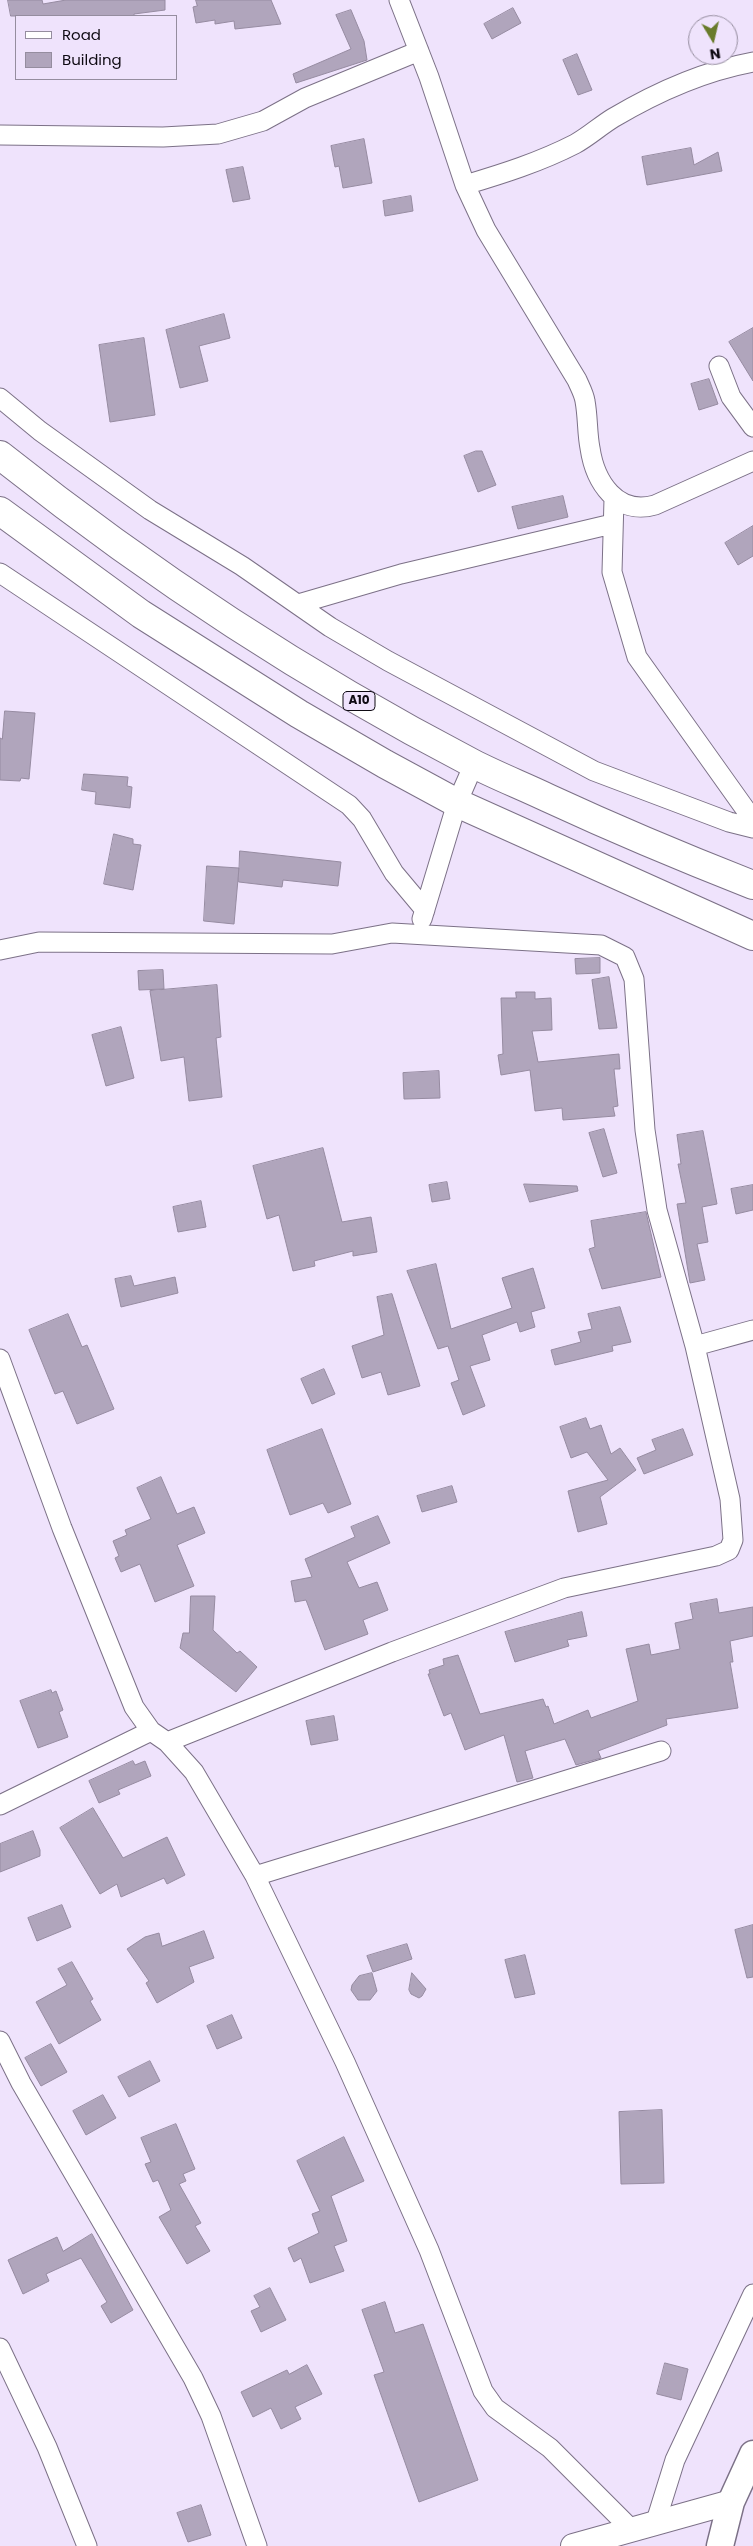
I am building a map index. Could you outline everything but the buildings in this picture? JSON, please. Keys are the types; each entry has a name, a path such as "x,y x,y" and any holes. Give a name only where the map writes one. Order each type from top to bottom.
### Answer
{"main road":[{"name":"A10","path":"0,455 106,536 243,631 320,679 474,764 669,852 753,886"},
{"path":"0,511 141,614 227,670 308,719 457,804 753,936"},
{"path":"720,2546 731,2502 753,2454"}],"street":[{"path":"399,0 465,185 486,230 578,380 585,399 590,448 595,469 614,499 628,506 641,509 655,505 753,461"},
{"path":"0,135 163,137 218,134 263,121 305,98 418,50"},
{"path":"465,185 531,164 567,147 613,118 695,78 753,62"},
{"path":"719,366 731,397 753,427"},
{"path":"0,398 40,431 150,510 242,566 330,627 388,661 594,771 729,822 753,828"},
{"path":"614,499 612,572 637,657 753,820"},
{"path":"298,604 400,574 612,524"},
{"path":"0,573 349,805 362,820 394,873 424,910"},
{"path":"417,934 457,804 474,764"},
{"path":"0,950 39,942 332,944 392,934 417,934 601,945 625,957 634,979 645,1130 657,1210 696,1346 730,1499 733,1540 729,1550 716,1556 564,1588 392,1652 167,1742"},
{"path":"696,1346 753,1330"},
{"path":"0,1359 62,1528 134,1707 151,1731 167,1742 194,1772 255,1876 345,2062 429,2250 484,2391 495,2408 550,2448 631,2529"},
{"path":"0,1804 151,1731"},
{"path":"255,1876 661,1750"},
{"path":"0,2041 21,2083 193,2378 211,2416 257,2546"},
{"path":"656,2521 675,2460 753,2294"},
{"path":"0,2348 46,2447 87,2546"},
{"path":"573,2546 656,2521 731,2502"}]}
